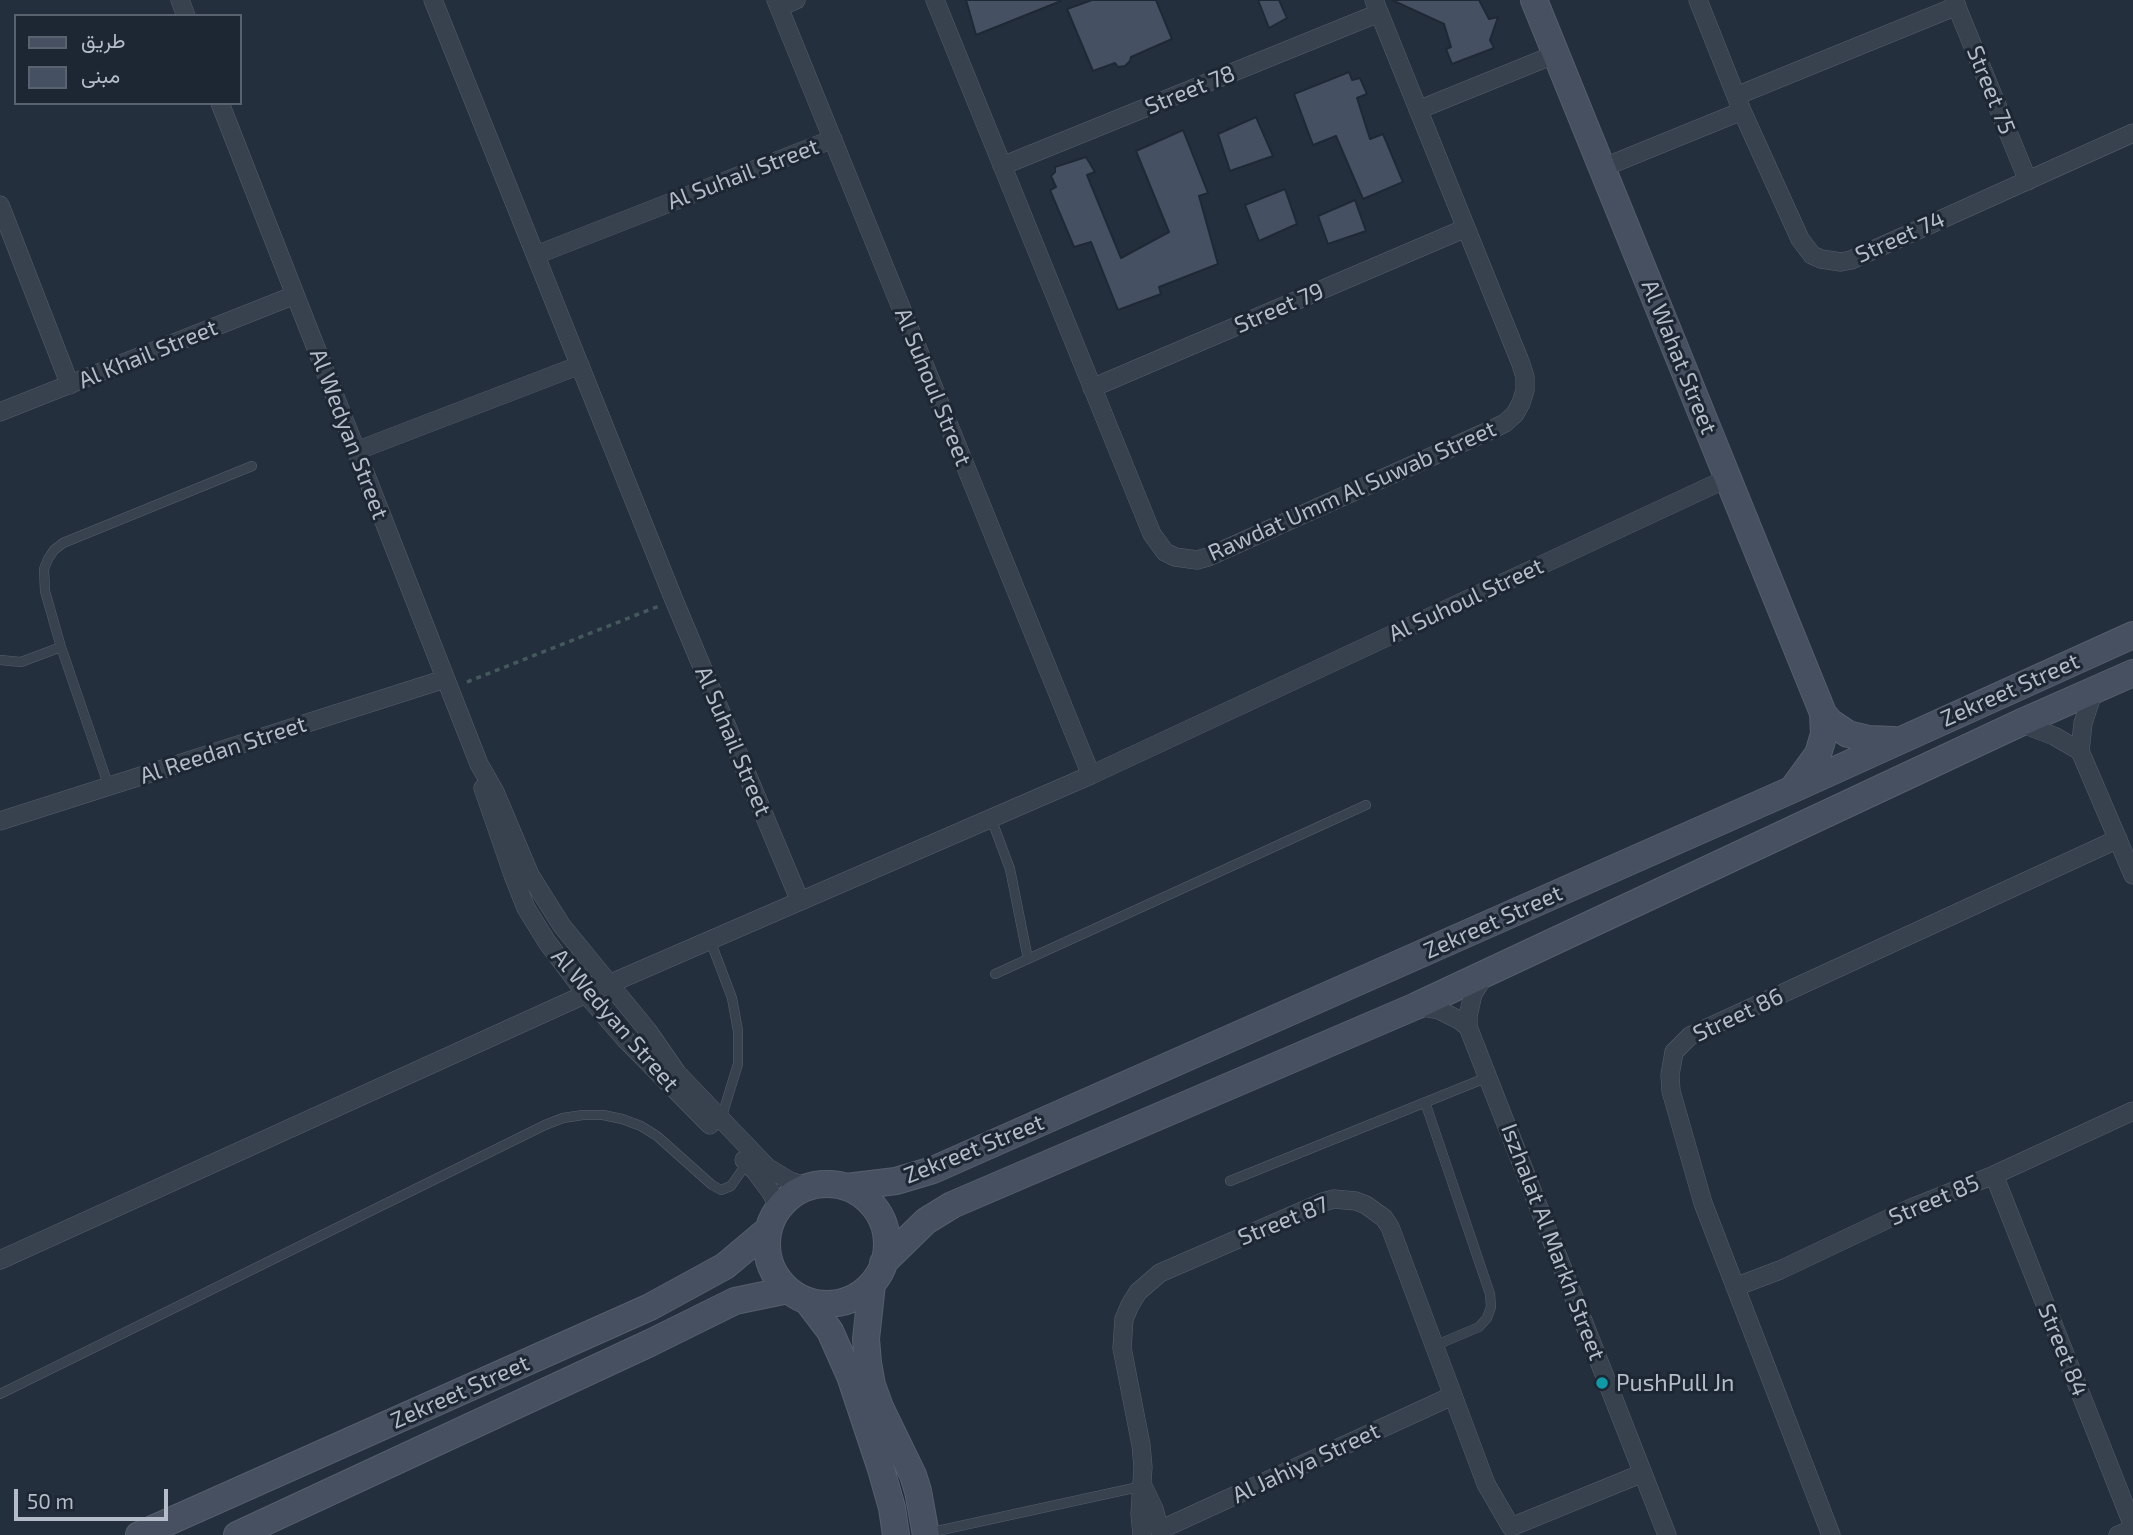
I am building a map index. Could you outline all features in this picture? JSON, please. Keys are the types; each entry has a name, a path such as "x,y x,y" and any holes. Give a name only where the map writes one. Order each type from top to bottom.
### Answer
{"street":[{"name":"Al Suhail Street","path":"433,0 674,600 800,901"},
{"path":"777,4 796,0"},
{"name":"Rawdat Umm Al Suwab Street","path":"935,0 1157,544 1175,557 1198,560 1493,429 1515,414 1521,403 1525,377 1376,6"},
{"name":"Al Wahat Street","path":"1534,0 1823,713 1824,734 1818,754 1791,790"},
{"name":"Street 74","path":"1698,0 1739,104 1800,239 1812,254 1831,262 1851,260 2133,134"},
{"path":"1602,168 1956,3"},
{"name":"Street 75","path":"1956,3 2028,181"},
{"name":"Al Suhoul Street","path":"777,4 1091,775"},
{"name":"Street 78","path":"1002,166 1376,6"},
{"path":"1418,110 1556,54"},
{"name":"Al Wedyan Street","path":"221,105 479,764 495,792 530,875 574,942 648,1031 677,1073 767,1167 790,1181 808,1187"},
{"name":"Al Suhail Street","path":"536,255 833,139"},
{"path":"0,205 70,385"},
{"name":"Street 79","path":"1092,387 1466,228"},
{"name":"Al Khail Street","path":"0,412 295,295"},
{"path":"356,451 580,365"},
{"name":"Al Suhoul Street","path":"800,901 1091,775 1728,478"},
{"name":"Zekreet Street","path":"846,1187 896,1181 933,1170 1791,790 2133,635"},
{"name":"Zekreet Street","path":"878,1274 920,1226 952,1205 1485,975 2020,723 2133,673"},
{"name":"Al Reedan Street","path":"0,821 447,684"},
{"path":"2094,690 2083,723 2080,751 2133,874"},
{"path":"1823,713 1838,728 1858,737 1898,740"},
{"path":"2020,723 2054,736 2080,751"},
{"name":"Al Wedyan Street","path":"479,764 489,808 526,908 552,951 586,994 654,1069 747,1163 776,1202 773,1220"},
{"name":"Street 86","path":"1831,1535 1703,1203 1671,1091 1670,1068 1674,1052 1690,1036 2118,839"},
{"path":"0,1260 586,994 800,901"},
{"path":"1468,1027 1473,994 1485,975"},
{"path":"1416,1006 1439,1010 1468,1027"},
{"name":"Iszhalat Al Markh Street","path":"1468,1027 1667,1535"},
{"name":"Street 85","path":"1735,1287 1780,1270 1911,1208 1994,1175 2133,1111"},
{"name":"Street 84","path":"1994,1175 2133,1527"},
{"path":"896,1535 872,1411 872,1385 868,1363 867,1314 887,1248 886,1233 872,1204 860,1194 834,1184 808,1187 785,1201 773,1220 767,1242 772,1268 821,1317 872,1411 913,1475 926,1534"},
{"name":"Street 87","path":"1142,1535 1141,1446 1122,1348 1122,1333 1130,1305 1138,1292 1160,1273 1334,1199 1356,1201 1376,1210 1390,1227 1490,1494 1512,1531 1643,1472"},
{"name":"Zekreet Street","path":"139,1535 650,1307 725,1266 773,1220"},
{"path":"798,1296 831,1304 843,1302 863,1292 878,1274"},
{"name":"Zekreet Street","path":"237,1535 650,1343 734,1301 798,1296"},
{"name":"Al Jahiya Street","path":"1160,1533 1452,1396"},
{"name":"Street 87","path":"1143,1486 1150,1498 1160,1533"},
{"path":"2118,1535 2133,1527"}],"lane":[{"path":"109,787 61,647 43,580 44,569 54,550 62,543 251,467"},
{"path":"0,660 20,662 61,647"},
{"path":"995,974 1366,805"},
{"path":"991,818 1010,869 1028,959"},
{"path":"710,940 732,998 738,1031 738,1064 721,1119"},
{"path":"1230,1181 1488,1077"},
{"path":"1425,1102 1490,1294 1491,1307 1487,1318 1479,1327 1434,1346"},
{"path":"0,1394 563,1118 603,1115 640,1126 657,1136 712,1185 722,1190 731,1186 747,1163"},
{"path":"926,1534 1143,1486"}],"path":[{"path":"447,684 674,600"}],"building":[{"path":"966,0 1061,0 1061,1 976,35"},
{"path":"1092,0 1156,0 1172,39 1131,57 1125,66 1118,67 1115,63 1093,71 1067,9"},
{"path":"1258,0 1279,0 1287,18 1269,28"},
{"path":"1392,0 1479,0 1489,19 1498,17 1490,40 1494,48 1452,64 1446,49 1451,47 1444,24"},
{"path":"1349,72 1352,80 1360,78 1367,94 1357,98 1370,139 1383,134 1403,182 1363,199 1336,136 1313,145 1294,94"},
{"path":"1256,117 1273,156 1230,171 1218,134"},
{"path":"1183,130 1208,193 1199,196 1218,264 1159,287 1161,294 1118,310 1091,242 1074,247 1050,190 1056,187 1051,176 1055,167 1086,157 1095,172 1087,175 1121,258 1169,232 1136,151"},
{"path":"1285,189 1297,224 1259,241 1245,205"},
{"path":"1355,200 1366,231 1328,244 1318,216"}],"place":[{"name":"PushPull Jn","path":"1602,1383"}]}
